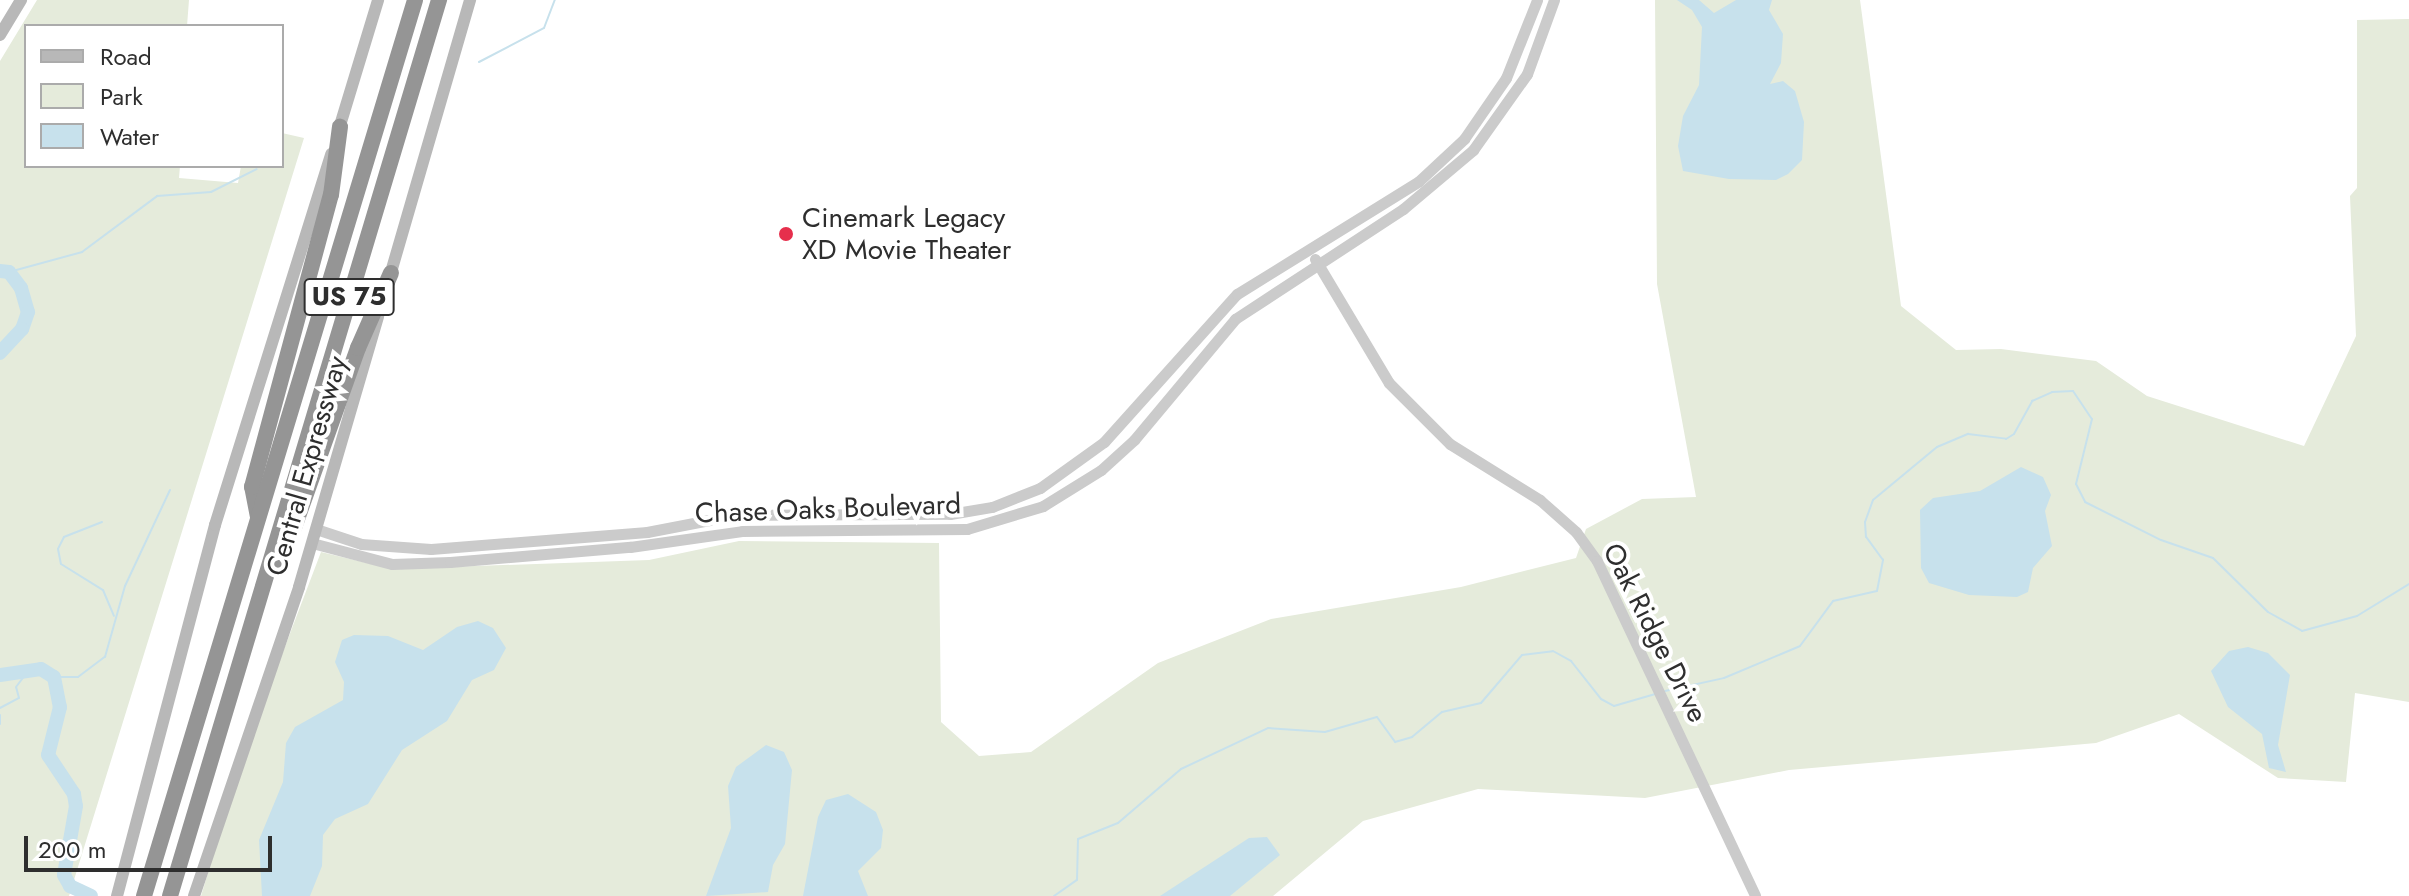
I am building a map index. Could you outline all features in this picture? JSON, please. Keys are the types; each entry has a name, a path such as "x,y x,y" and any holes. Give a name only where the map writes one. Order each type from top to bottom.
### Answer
{"highway":[{"name":"Central Expressway","path":"144,896 415,0"},
{"name":"Central Expressway","path":"170,896 439,0"},
{"path":"258,519 252,487 331,195 340,127"},
{"path":"259,593 291,536 358,348 391,273"}],"main road":[{"path":"2,26 21,0"},
{"path":"117,896 220,509 378,0"},
{"name":"Central Expressway","path":"194,896 312,543 470,0"}],"street":[{"name":"Chase Oaks Boulevard","path":"312,543 392,564 472,560 648,538 735,515 950,514 992,507 1051,482 1104,442 1212,317 1237,294 1419,181 1464,139 1506,78 1537,0"},
{"name":"Chase Oaks Boulevard","path":"316,529 404,550 742,531 943,531 996,522 1058,497 1134,440 1235,319 1403,209 1473,150 1527,74 1554,0"},
{"path":"1464,139 1473,150"},
{"name":"Oak Ridge Drive","path":"1309,252 1389,383 1421,417 1475,463 1540,500 1576,532 1597,561 1755,896"},
{"path":"1051,482 1058,497"},
{"path":"992,507 996,522"},
{"path":"819,515 820,531"},
{"path":"471,545 472,560"}],"green space":[{"path":"37,0 189,0 187,24 24,24 24,168 180,168 179,178 238,183 241,168 284,168 284,133 304,138 69,896 0,896 0,61"},
{"path":"1655,0 1860,0 1901,306 1956,350 2001,349 2096,361 2147,396 2304,446 2356,336 2350,196 2357,188 2357,20 2409,19 2409,702 2355,693 2346,782 2278,778 2179,714 2096,743 1789,770 1645,798 1478,789 1363,821 1273,896 201,896 243,757 321,552 392,569 649,560 739,541 939,543 941,722 979,756 1031,752 1158,663 1271,619 1461,587 1576,558 1586,529 1642,499 1696,497 1657,284"}],"water":[{"path":"1677,0 1699,0 1714,13 1736,0 1772,0 1769,10 1783,34 1781,63 1770,84 1783,81 1795,91 1804,122 1802,160 1788,174 1776,180 1729,179 1683,171 1678,146 1683,116 1699,85 1702,27 1692,10"},
{"path":"2021,467 2043,477 2051,495 2045,511 2052,546 2033,568 2028,592 2017,597 1969,595 1929,583 1921,568 1920,510 1933,498 1980,491"},
{"path":"478,621 493,628 506,648 494,670 472,680 447,721 402,750 368,804 335,819 323,835 322,866 310,896 262,896 259,840 283,782 286,743 295,727 343,700 344,682 335,662 342,640 354,635 388,636 423,650 457,627"},
{"path":"2248,647 2268,653 2290,675 2278,745 2286,772 2269,768 2262,734 2228,707 2211,671 2229,651"},
{"path":"766,745 784,752 792,770 785,844 773,865 768,892 706,896 731,828 728,786 736,767"},
{"path":"848,794 876,812 883,830 881,848 858,871 868,896 803,896 818,817 826,800"},
{"path":"1267,837 1280,855 1230,896 1160,896 1249,838"}],"waterway":[{"path":"479,62 544,28 555,0"},
{"path":"9,272 82,252 157,196 211,192 257,169"},
{"path":"0,271 9,272 21,288 28,312 22,329 0,353"},
{"path":"1665,691 1724,678 1800,646 1833,601 1877,591 1883,560 1866,537 1865,522 1873,500 1937,447 1968,434 2006,439 2014,434 2032,401 2052,392 2073,391 2092,419 2076,484 2085,502 2161,540 2213,558 2268,612 2302,631 2357,616 2409,584"},
{"path":"54,677 78,677 105,657 125,586 170,490"},
{"path":"102,522 64,537 58,549 61,564 103,590 114,616"},
{"path":"1054,896 1077,880 1078,839 1118,823 1181,769 1268,728 1325,732 1377,717 1395,742 1412,737 1442,712 1481,703 1522,655 1553,651 1571,661 1601,699 1614,706 1655,694"},
{"path":"0,675 41,669 54,677 60,707 48,755 74,794 76,806 64,875 70,886 91,896"},
{"path":"0,708 19,698 16,687 28,671"},
{"path":"0,715 0,724"}],"place":[{"name":"Cinemark Legacy XD Movie Theater","path":"786,234"}]}
